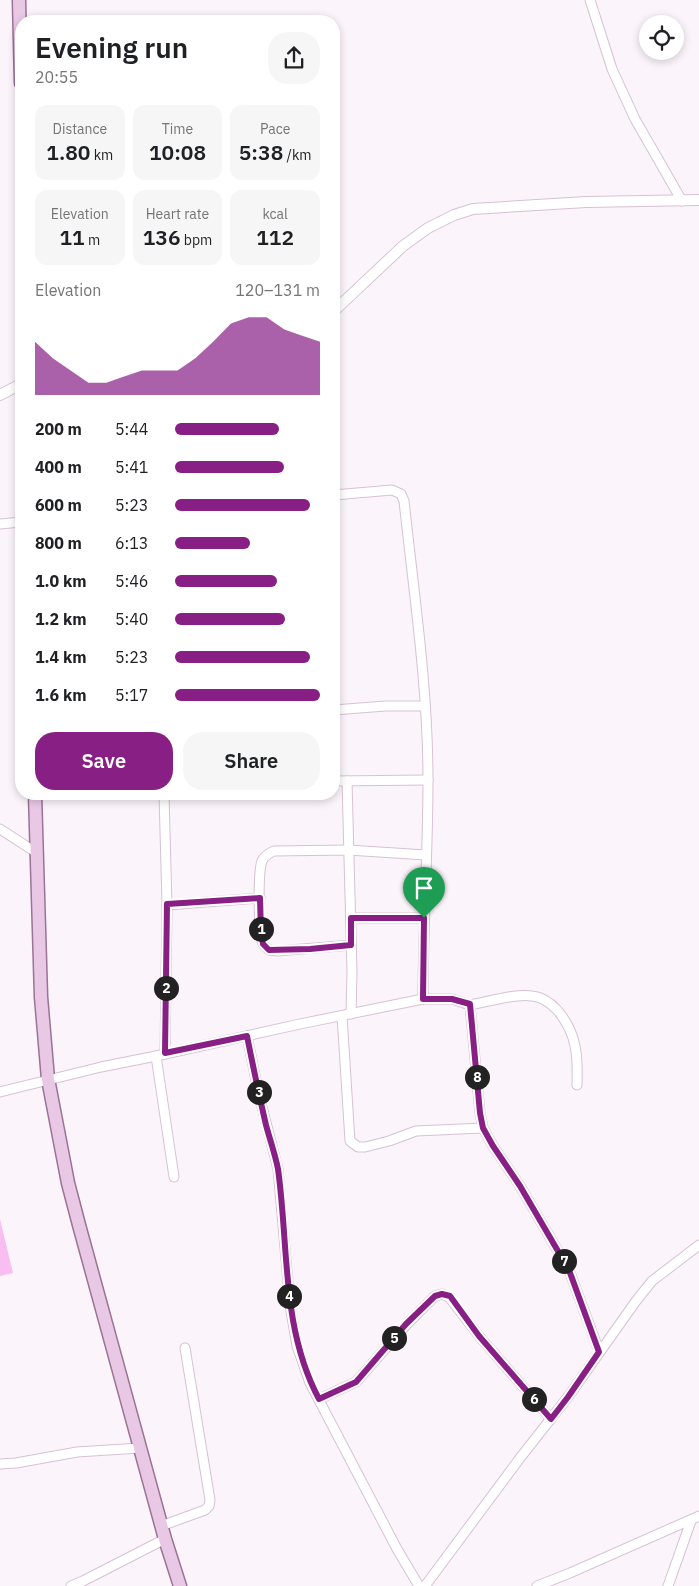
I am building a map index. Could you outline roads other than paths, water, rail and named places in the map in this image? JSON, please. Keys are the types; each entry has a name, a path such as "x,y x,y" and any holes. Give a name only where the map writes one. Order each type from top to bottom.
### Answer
{"main road":[{"path":"20,0 20,15"},
{"path":"35,800 41,997 48,1079 68,1183 161,1526 180,1586"}],"street":[{"path":"590,0 612,70 635,119 682,201"},
{"path":"340,304 403,246 428,228 454,215 473,209 586,202 699,200"},
{"path":"0,395 15,387"},
{"path":"340,494 392,490 402,494 404,501 425,706 428,780 423,999"},
{"path":"0,524 15,523"},
{"path":"340,710 385,706 425,706"},
{"path":"340,781 428,780"},
{"path":"346,781 351,918 347,1015 350,1141 353,1145 364,1147 390,1141 416,1131 483,1128"},
{"path":"164,800 167,904 161,1055 174,1177"},
{"path":"0,829 37,853"},
{"path":"351,945 269,950 263,944 260,898 262,861 266,854 274,851 348,850 426,855"},
{"path":"167,904 260,898"},
{"path":"351,918 424,918"},
{"path":"0,1092 48,1079 423,999 452,999 470,1004 530,995 542,998 551,1004 566,1020 573,1035 578,1063 576,1085"},
{"path":"470,1004 483,1128 520,1186 569,1270 599,1352"},
{"path":"247,1036 259,1095 278,1169 290,1305 298,1346 310,1383 393,1541 419,1586"},
{"path":"425,1586 568,1397 652,1281 699,1245"},
{"path":"319,1399 356,1382 406,1324 435,1296 442,1294 450,1296 479,1336 551,1419"},
{"path":"161,1526 205,1510 210,1506 185,1348"},
{"path":"0,1464 77,1452 140,1448"},
{"path":"537,1586 699,1516"},
{"path":"668,1586 690,1521"},
{"path":"71,1586 165,1539"}]}
